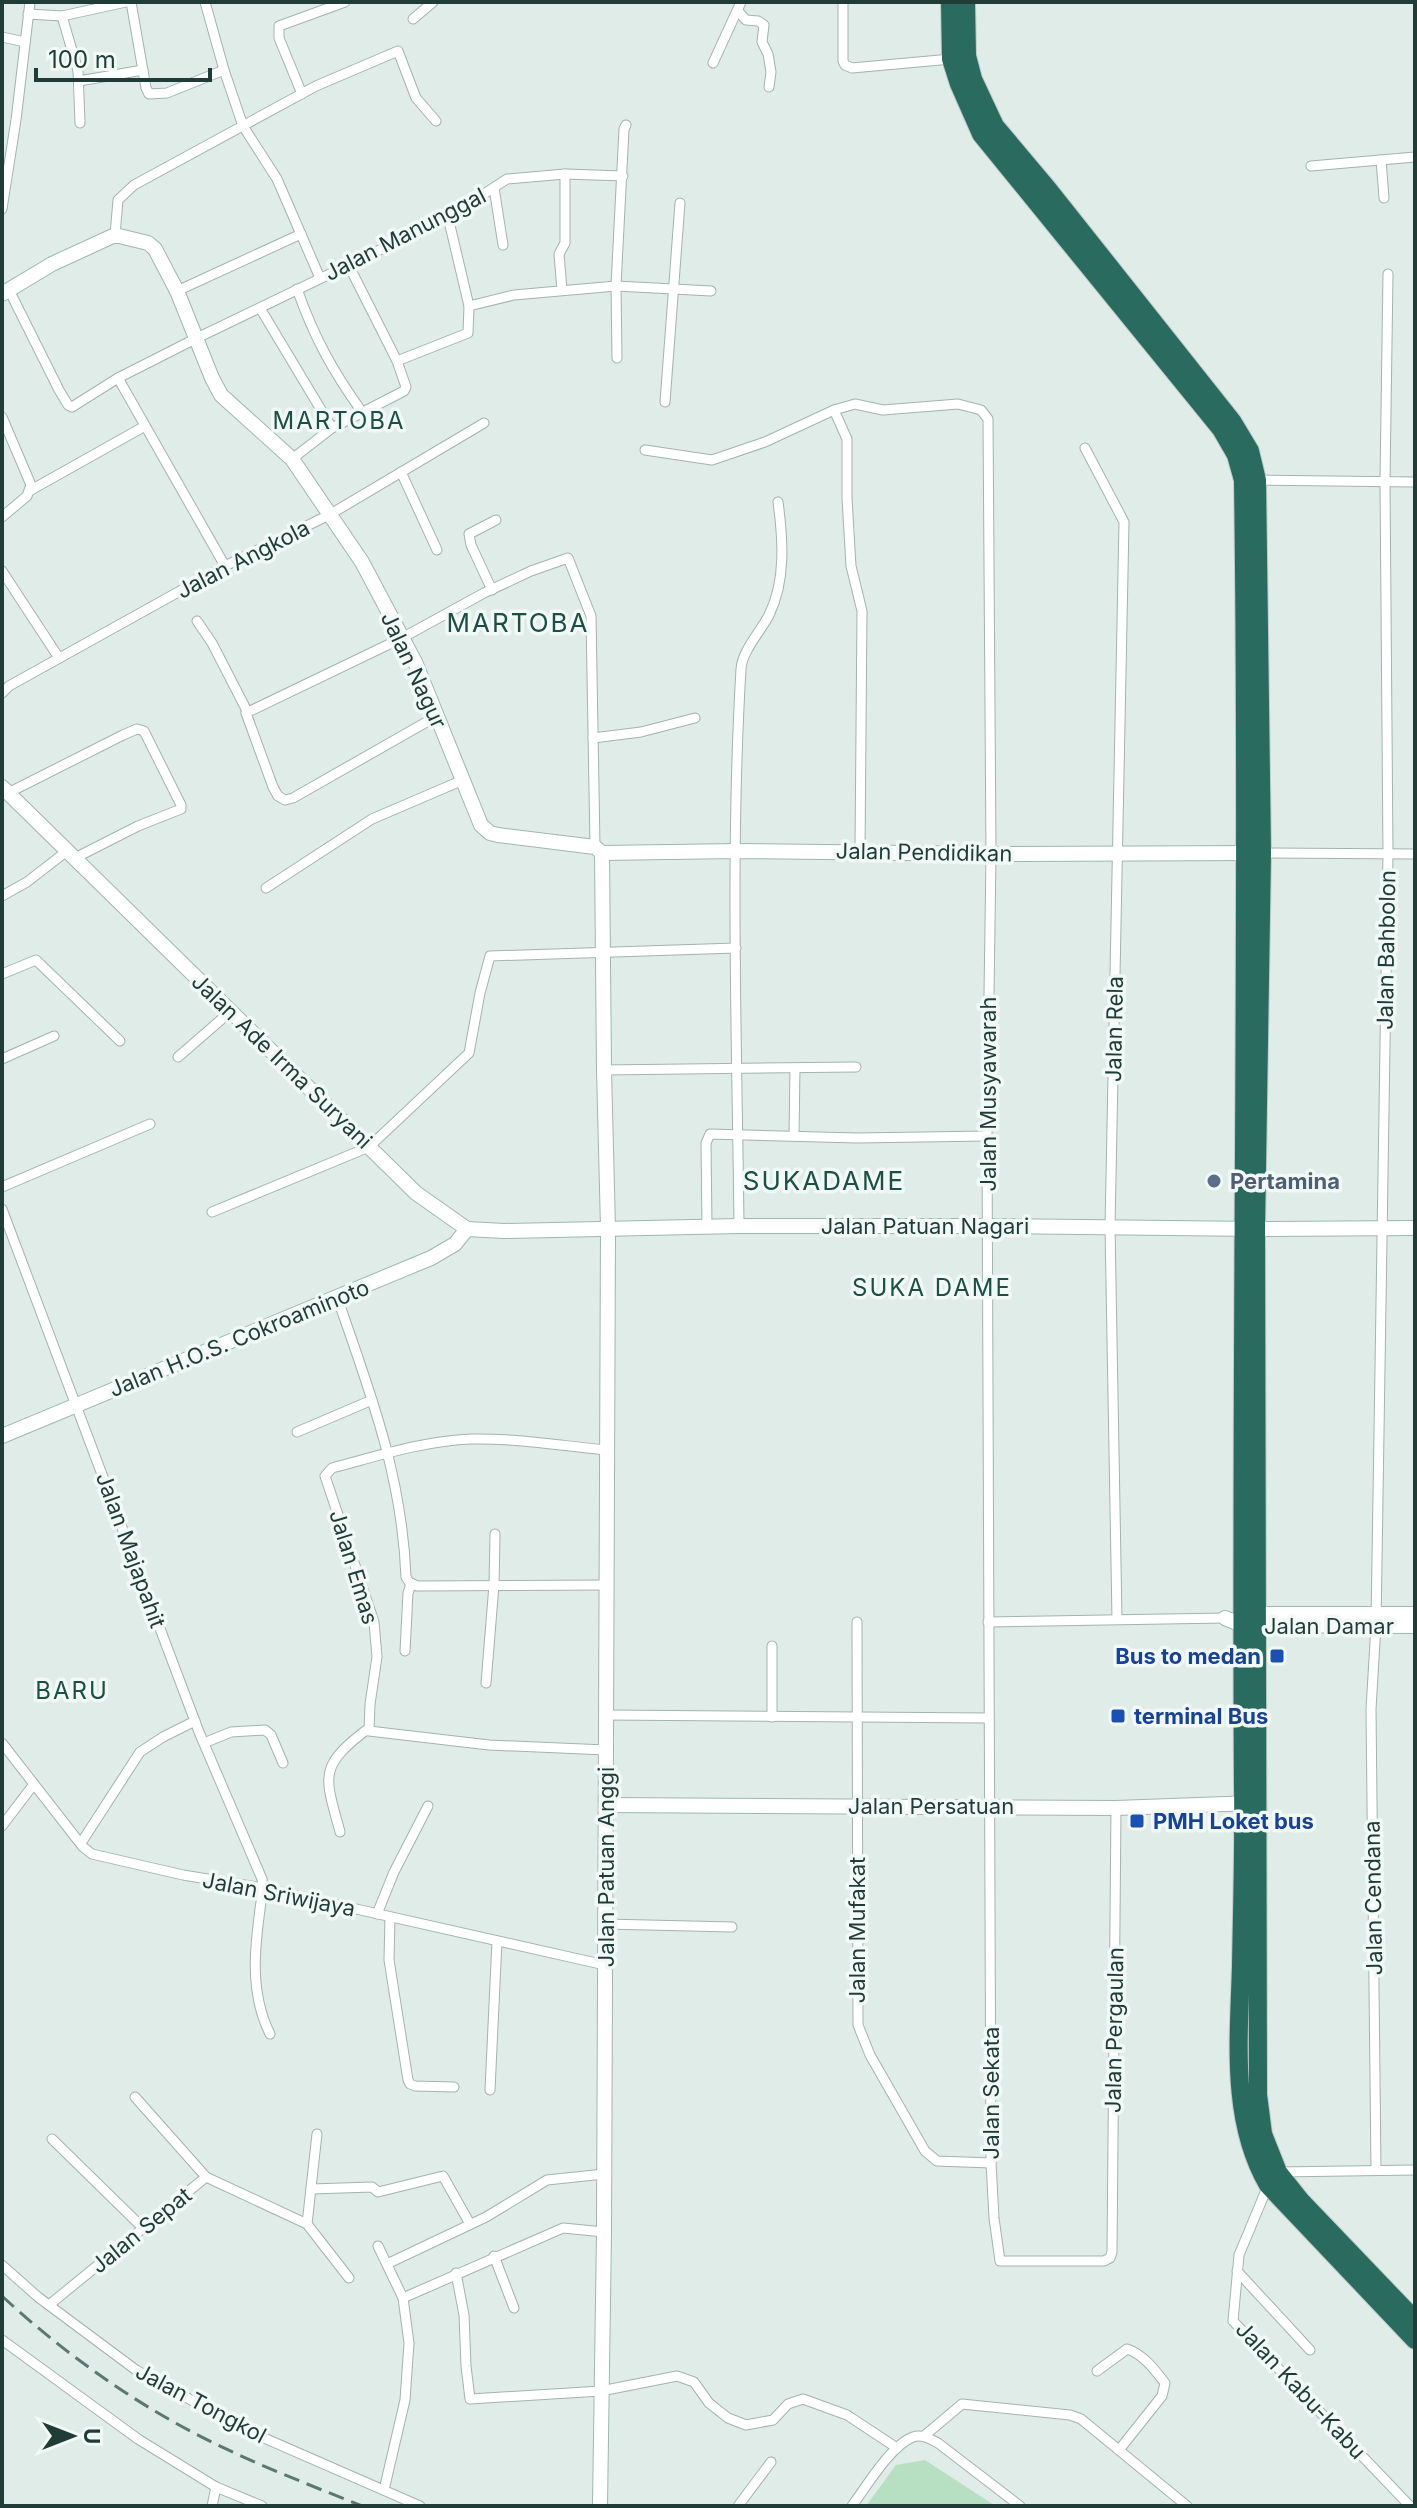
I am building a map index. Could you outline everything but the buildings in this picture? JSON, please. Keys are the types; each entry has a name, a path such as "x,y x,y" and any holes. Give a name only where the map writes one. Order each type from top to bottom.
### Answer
{"highway":[{"path":"950,2 951,59 981,134 1221,429 1250,480"},
{"path":"966,2 967,56 973,79 995,126 1232,421 1250,451 1254,853 1244,1619 1258,2095 1273,2178 1415,2340"},
{"path":"1273,2178 1301,2201 1415,2320"}],"street":[{"path":"2,209 30,2"},
{"path":"28,14 62,16 128,2 149,94 186,86 224,70"},
{"path":"205,2 243,126 277,179 320,278"},
{"path":"302,94 279,38 279,26 345,2"},
{"path":"413,19 433,2"},
{"path":"843,2 845,65 852,68 951,59"},
{"path":"713,63 739,7"},
{"path":"739,7 746,20 764,25 762,42 770,61 769,87"},
{"path":"62,16 79,81 80,123"},
{"path":"2,37 25,42"},
{"path":"5,292 52,264 115,235 118,200 134,185 302,94 398,51 416,98 436,121"},
{"path":"79,81 143,70"},
{"path":"617,358 616,286 626,125"},
{"path":"1311,166 1415,157"},
{"path":"1381,160 1384,198"},
{"path":"562,290 559,254 565,243 565,174"},
{"name":"Jalan Manunggal","path":"5,292 68,405 72,407 118,378 197,338 448,217 507,179 565,174 623,176"},
{"path":"494,188 503,245"},
{"path":"665,402 680,203"},
{"path":"397,361 465,336 470,330 469,306 448,217"},
{"path":"177,291 301,234"},
{"name":"Jalan Nagur","path":"115,235 148,243 155,249 177,291 221,395 292,459 362,562 415,662 481,825 490,833 598,850"},
{"path":"292,459 332,428 404,391 405,381 397,361 348,264"},
{"name":"Jalan Bahbolon","path":"1376,1619 1388,853 1385,481 1388,274"},
{"path":"469,306 510,295 616,286 711,291"},
{"path":"297,289 312,331 333,372 362,412"},
{"path":"260,308 332,428"},
{"path":"118,378 225,566"},
{"name":"Jalan Musyawarah","path":"834,410 855,404 891,410 958,404 985,413 989,429 989,1806"},
{"path":"645,450 712,460 765,442 834,410 847,439 851,566 862,611 860,851"},
{"path":"2,417 31,490"},
{"name":"Jalan Angkola","path":"2,693 9,686 225,566 329,515 484,423"},
{"path":"2,517 31,490 145,426"},
{"name":"Jalan Rela","path":"1085,448 1124,522 1110,1227 1117,1619"},
{"path":"401,472 437,550"},
{"path":"1250,480 1415,482"},
{"path":"739,1226 736,851 742,664 769,616 777,594 781,557 778,502"},
{"path":"492,590 469,534 496,520"},
{"path":"247,711 402,638 531,571 566,558 569,560 591,616 603,953 608,1228 467,1229"},
{"path":"2,571 59,658"},
{"path":"197,621 212,643 247,711 246,720 273,787 278,796 285,800 298,796 437,716"},
{"path":"593,738 641,732 695,718"},
{"path":"2,896 71,854 181,809 144,731 137,729 5,790"},
{"path":"266,888 372,819 463,780"},
{"name":"Jalan Ade Irma Suryani","path":"5,790 416,1193 467,1229"},
{"name":"Jalan Pendidikan","path":"598,850 1415,854"},
{"path":"212,1212 369,1147 469,1053 490,956 736,948"},
{"path":"2,974 36,960 120,1041"},
{"path":"178,1057 231,1011"},
{"path":"2,1059 54,1036"},
{"path":"604,1070 856,1067"},
{"path":"794,1136 795,1068"},
{"path":"2,1187 150,1124"},
{"path":"707,1227 706,1143 710,1134 857,1138 987,1136"},
{"name":"Jalan Majapahit","path":"2,1209 195,1721 262,1879 263,1888"},
{"name":"Jalan Patuan Nagari","path":"608,1228 1415,1228"},
{"name":"Jalan Patuan Anggi","path":"600,2506 608,1228"},
{"name":"Jalan H.O.S. Cokroaminoto","path":"2,1436 431,1258 455,1244 467,1229"},
{"path":"337,1297 388,1453 405,1533 406,1577 411,1584 607,1585"},
{"path":"297,1432 372,1400"},
{"path":"388,1453 419,1445 471,1439 509,1439 607,1450"},
{"name":"Jalan Emas","path":"369,1728 377,1657 374,1622 325,1476 332,1468 388,1453"},
{"path":"486,1683 495,1534"},
{"path":"405,1651 411,1584"},
{"name":"Jalan Damar","path":"1244,1619 1376,1619 1415,1614"},
{"path":"988,1622 1244,1619"},
{"name":"Jalan Damar","path":"1376,1619 1415,1626"},
{"name":"Jalan Cendana","path":"1376,1619 1371,1709 1376,2170"},
{"name":"Jalan Mufakat","path":"857,1622 858,2025 870,2055 925,2151 937,2161 991,2163"},
{"path":"772,1646 772,1717"},
{"path":"606,1715 988,1718"},
{"path":"81,1843 140,1752 195,1721"},
{"path":"340,1832 328,1786 328,1771 351,1741 369,1728 375,1733 489,1745 606,1750"},
{"path":"204,1743 231,1732 265,1730 271,1735 283,1763"},
{"name":"Jalan Sriwijaya","path":"3,1749 88,1851 99,1856 183,1875 263,1888 605,1965"},
{"path":"2,1826 34,1784"},
{"name":"Jalan Persatuan","path":"606,1805 1116,1808 1250,1803"},
{"path":"377,1914 394,1872 428,1806"},
{"name":"Jalan Sekata","path":"989,1806 991,2163 1000,2261 1104,2261 1110,2258 1112,2252"},
{"name":"Jalan Pergaulan","path":"1112,2252 1116,1808"},
{"path":"263,1888 255,1978 257,2000 270,2034"},
{"path":"390,1917 389,1960 408,2080 415,2086 454,2087"},
{"path":"605,1924 732,1927"},
{"path":"490,2090 497,1941"},
{"path":"135,2097 206,2177"},
{"path":"307,2224 317,2134"},
{"path":"52,2139 143,2228"},
{"path":"1273,2178 1415,2170"},
{"path":"387,2264 470,2224 550,2179 604,2174"},
{"path":"311,2189 372,2187 378,2192 443,2176 470,2224"},
{"name":"Jalan Sepat","path":"49,2305 206,2177 307,2224 349,2278"},
{"name":"Jalan Kabu-Kabu","path":"1273,2178 1239,2255 1233,2321 1410,2506"},
{"path":"403,2298 563,2228 604,2232"},
{"path":"378,2246 403,2298 409,2343 405,2400 384,2490"},
{"path":"494,2256 514,2308"},
{"name":"Jalan Tongkol","path":"2,2265 49,2305 136,2370 248,2431 420,2506"},
{"path":"1237,2271 1310,2350"},
{"path":"456,2273 464,2315 470,2399 601,2391 677,2376 694,2382 709,2403 728,2418 746,2425 773,2420 788,2404 803,2399 847,2415 897,2448"},
{"path":"2,2340 138,2439 216,2487 262,2506"},
{"path":"1097,2371 1123,2351 1132,2350 1154,2368 1165,2383 1162,2396 1119,2450"},
{"path":"924,2436 962,2404 1070,2415 1081,2419 1187,2506"},
{"path":"852,2506 897,2448 915,2436 924,2436 938,2443 1020,2506"},
{"path":"738,2506 771,2462"},
{"path":"212,2506 216,2487"}],"green space":[{"path":"925,2460 995,2506 866,2506 896,2465"}],"railway":[{"path":"2,2296 92,2370 167,2418 234,2453 362,2506"}],"place":[{"name":"Pertamina","path":"1214,1181"},
{"name":"Bus to medan","path":"1277,1656"},
{"name":"terminal Bus","path":"1118,1716"},
{"name":"PMH Loket bus","path":"1137,1821"}],"district":[{"name":"MARTOBA","path":"339,421"},
{"name":"MARTOBA","path":"518,623"},
{"name":"SUKADAME","path":"824,1181"},
{"name":"SUKA DAME","path":"932,1288"},
{"name":"BARU","path":"72,1691"}]}
